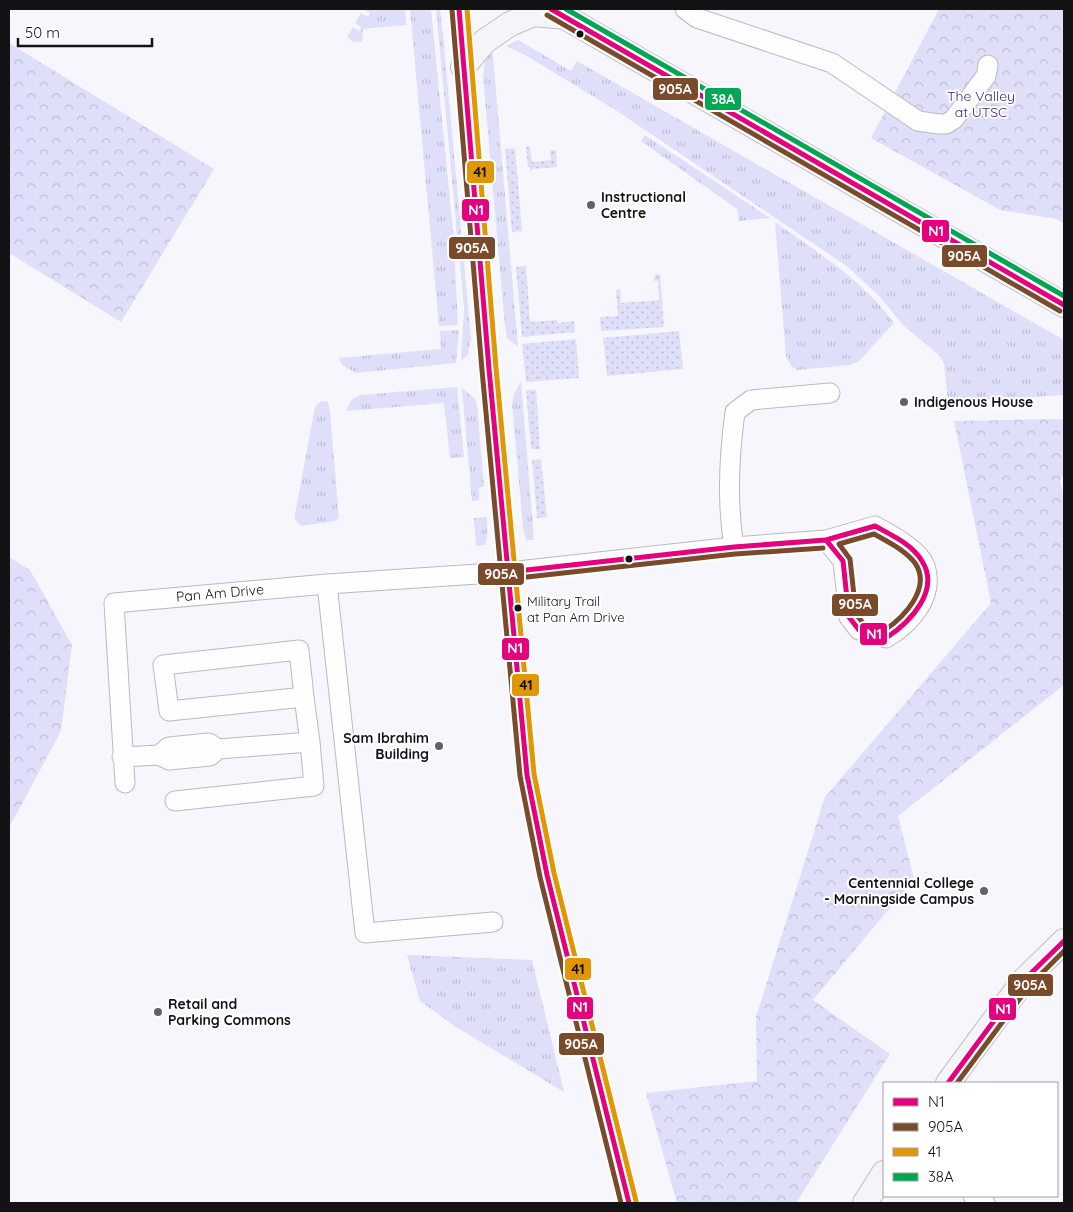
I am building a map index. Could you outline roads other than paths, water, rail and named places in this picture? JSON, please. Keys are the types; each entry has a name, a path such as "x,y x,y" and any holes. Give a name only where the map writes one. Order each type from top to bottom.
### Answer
{"main road":[{"path":"463,67 484,41 510,24 534,14 558,13 1064,305"},
{"path":"949,1082 1024,980 1064,941"},
{"path":"865,1203 883,1175"}],"street":[{"path":"459,9 527,775 548,875 629,1203"},
{"path":"685,9 686,12 697,18 832,64 918,121 946,124 954,119 986,76 988,65"},
{"path":"734,547 730,526 731,438 735,412 750,400 830,393"},
{"name":"Pan Am Drive","path":"125,784 114,603 327,584 508,572 734,547 826,540 875,526 902,541 925,566 927,589 914,615 902,629 886,638 859,630 849,616 844,561 826,540"},
{"path":"327,584 365,933 492,922"},
{"path":"175,801 314,786 299,650 163,666 170,711 304,697"},
{"path":"122,757 159,755 169,760 210,756 218,749 310,742"}],"place":[{"name":"Instructional Centre","path":"591,205"},
{"name":"Indigenous House","path":"904,402"},
{"name":"Military Trail at Pan Am Drive","path":"518,608"},
{"name":"Sam Ibrahim Building","path":"439,746"},
{"name":"Centennial College - Morningside Campus","path":"984,891"},
{"name":"Retail and Parking Commons","path":"158,1012"}],"park label":[{"name":"The Valley at UTSC","path":"981,104"}]}
